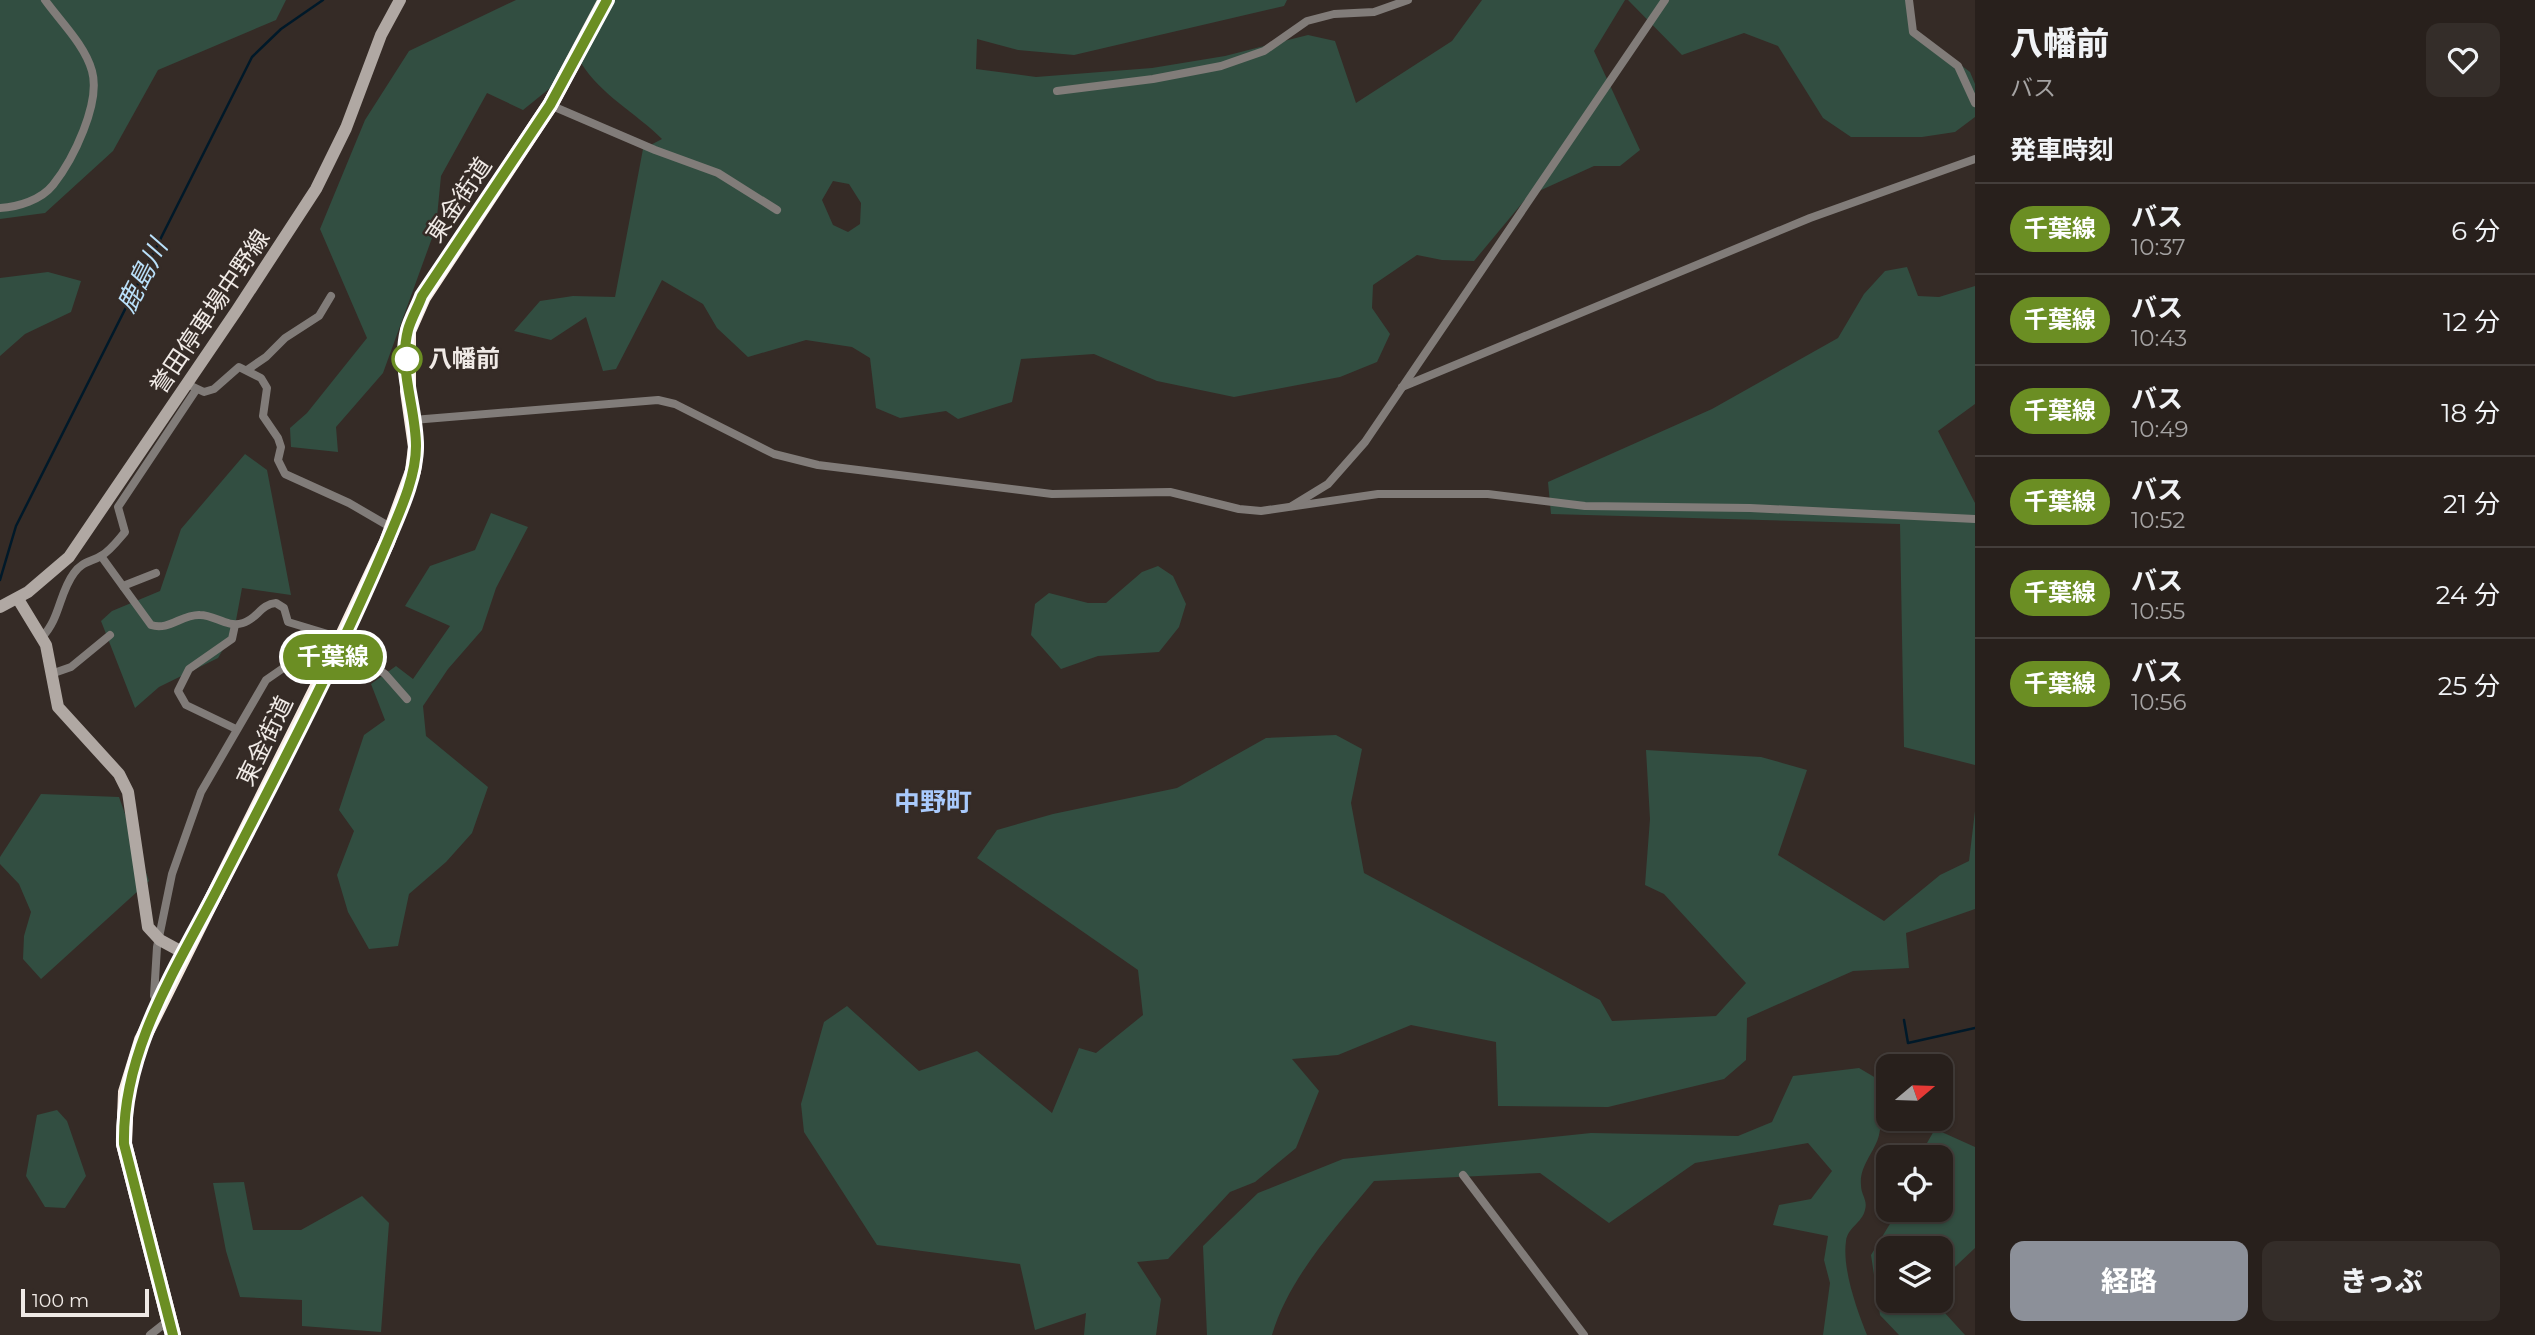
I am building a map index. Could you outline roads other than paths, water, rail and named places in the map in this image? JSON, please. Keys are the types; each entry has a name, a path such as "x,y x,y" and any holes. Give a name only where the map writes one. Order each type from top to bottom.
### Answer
{"highway":[{"name":"東金街道","path":"171,1328 124,1144 123,1116 129,1081 142,1040 392,528 413,471 416,447 406,370 408,331 422,296 550,105 606,0"}],"main road":[{"name":"誉田停車場中野線","path":"1,607 18,599 75,561 192,387 316,189 346,128 371,57 400,0"},
{"path":"18,599 42,637 58,707 125,783 131,803 145,919 160,940 184,953"}],"street":[{"path":"0,208 35,199 53,186 93,111 92,71 78,44 45,0"},
{"path":"1057,91 1153,79 1221,66 1264,51 1307,21 1334,14 1374,12 1408,0"},
{"path":"1286,509 1328,484 1365,442 1665,0"},
{"path":"1909,0 1913,32 1958,66 1975,103"},
{"path":"550,105 655,150 718,173 777,210"},
{"path":"1402,387 1810,218 1975,159"},
{"path":"247,370 266,357 285,338 319,316 331,296"},
{"path":"42,637 53,626 61,592 75,561 101,556 125,532 118,507 192,387 204,393 214,389 239,367 261,377 267,388 264,416 278,438 281,447 278,460 285,474 349,503 392,528"},
{"path":"413,420 658,400 675,404 774,454 818,465 1052,494 1170,492 1239,509 1286,509 1378,494 1463,494 1585,506 1750,508 1975,519"},
{"path":"101,556 156,627 200,614 235,625 250,621 265,606 276,603 284,608 288,622 336,638 385,674 407,699"},
{"path":"123,586 156,573"},
{"path":"235,625 232,639 189,669 178,691 186,705 236,729"},
{"path":"51,674 71,667 110,635"},
{"path":"160,1002 154,996 160,940 172,874 194,808 236,729 266,680 336,638"},
{"path":"1463,1175 1584,1335"},
{"path":"150,1335 171,1328"}],"waterway":[{"name":"鹿島川","path":"0,580 16,526 252,57 281,29 323,0"},
{"path":"1904,1020 1908,1043 1975,1028"}],"place":[{"name":"八幡前","path":"407,359"}],"district":[{"name":"中野町","path":"933,802"}]}
